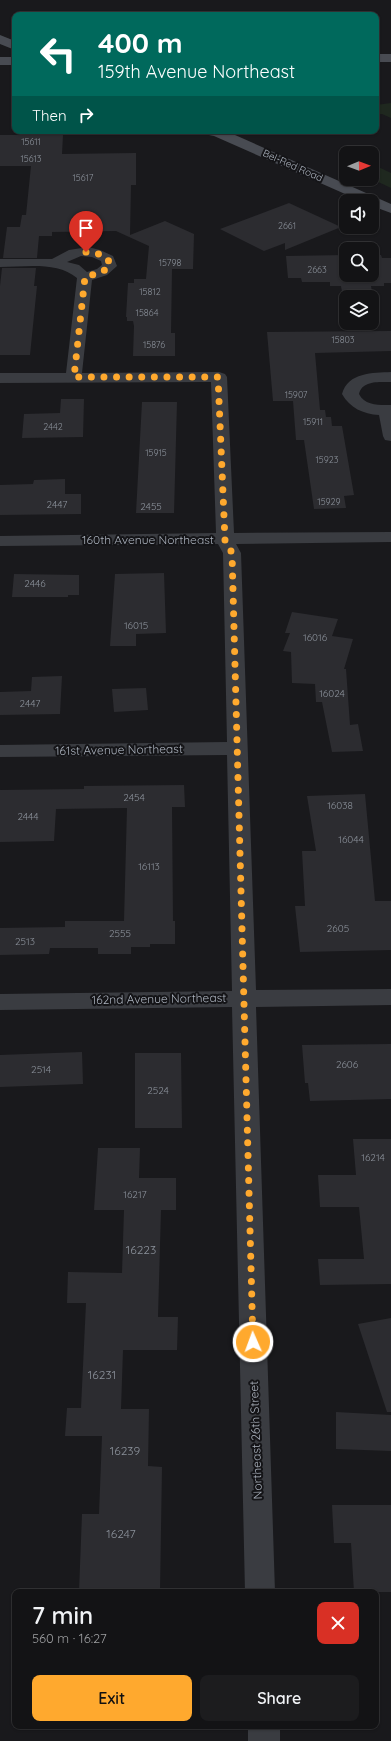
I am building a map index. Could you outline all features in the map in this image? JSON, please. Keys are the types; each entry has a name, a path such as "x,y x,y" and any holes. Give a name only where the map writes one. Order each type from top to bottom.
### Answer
{"main road":[{"path":"0,28 12,34"},
{"path":"0,39 12,45"},
{"path":"379,58 391,58"},
{"path":"0,61 12,60"},
{"name":"Bel-Red Road","path":"224,134 391,209"}],"street":[{"path":"0,263 55,263 80,273 107,269 110,262 104,256 92,252 78,252 64,256 55,263"},
{"path":"0,378 74,377 80,273"},
{"name":"Northeast 26th Street","path":"74,377 218,377 225,540 232,553 260,1589"},
{"path":"391,377 372,377 363,379 351,386 349,391 350,396 359,405 389,411 391,436"},
{"name":"160th Avenue Northeast","path":"0,541 225,540 391,537"},
{"name":"161st Avenue Northeast","path":"0,751 238,748"},
{"name":"162nd Avenue Northeast","path":"0,1002 391,997"},
{"path":"264,1729 264,1741"}],"shaded area":[{"path":"391,103 391,118 379,114 379,105"},
{"path":"379,167 391,173 391,188 379,182"}],"building":[{"path":"0,135 63,135 62,154 136,153 136,185 131,185 130,235 165,221 194,234 193,269 172,269 171,333 175,333 175,356 133,356 134,326 133,321 127,321 126,317 128,283 134,283 134,279 146,279 149,246 116,231 52,232 52,236 39,236 37,258 3,258 7,227 20,227 22,215 26,215 31,166 0,166"},
{"path":"289,203 339,226 339,228 285,250 285,243 264,251 220,229"},
{"path":"339,255 339,282 379,282 379,255 381,255 382,258 391,258 391,283 384,283 384,286 371,286 372,290 342,290 341,286 330,286 330,282 302,282 301,278 288,278 286,256"},
{"path":"2,268 36,268 34,286 37,286 30,355 0,355 0,286"},
{"path":"391,331 391,351 315,353 320,410 325,410 326,417 331,417 332,426 342,426 354,495 344,496 346,508 314,509 304,440 296,440 293,401 273,401 267,332"},
{"path":"61,399 84,399 83,437 22,438 24,414 60,413"},
{"path":"142,402 177,402 174,513 136,513"},
{"path":"65,479 65,494 81,494 81,514 0,515 0,485 33,484 34,480"},
{"path":"164,573 166,633 136,634 136,646 110,646 115,574"},
{"path":"14,574 79,575 79,595 68,595 68,597 12,597"},
{"path":"292,612 338,619 332,636 353,639 344,669 346,669 350,725 358,724 363,751 332,752 322,702 316,702 315,684 292,683 291,652 283,651 290,633 285,633"},
{"path":"62,676 60,714 0,715 0,692 31,691 32,677"},
{"path":"146,688 148,710 114,712 112,689"},
{"path":"184,785 185,807 172,807 173,921 175,921 175,944 150,944 150,947 131,947 131,954 98,954 98,948 50,948 49,954 0,955 0,928 65,927 65,921 124,921 127,808 56,809 54,841 0,842 0,790 84,789 84,786"},
{"path":"365,794 375,901 391,901 391,950 300,952 295,906 305,906 302,851 316,851 307,796"},
{"path":"391,1044 391,1099 310,1101 308,1083 305,1083 302,1045"},
{"path":"82,1052 83,1084 0,1087 0,1055"},
{"path":"135,1053 181,1053 182,1128 135,1128"},
{"path":"353,1139 391,1139 391,1284 320,1285 318,1259 364,1259 359,1207 320,1207 318,1175 356,1175"},
{"path":"98,1148 140,1148 139,1178 176,1178 176,1210 161,1210 158,1317 178,1317 177,1350 123,1350 121,1409 149,1409 148,1466 162,1467 160,1589 79,1589 82,1514 99,1514 102,1436 65,1436 67,1408 81,1408 86,1303 67,1303 68,1272 122,1273 124,1210 94,1210"},
{"path":"391,1318 391,1412 387,1412 358,1324"},
{"path":"336,1412 391,1415 391,1451 336,1449"},
{"path":"332,1505 391,1505 391,1592 379,1592 379,1589 354,1589 351,1543 334,1543"}],"route":[{"path":"86,252 92,252 104,256 110,262 110,266 102,272 85,277 74,377 218,377 225,540 232,553 253,1342"}]}
